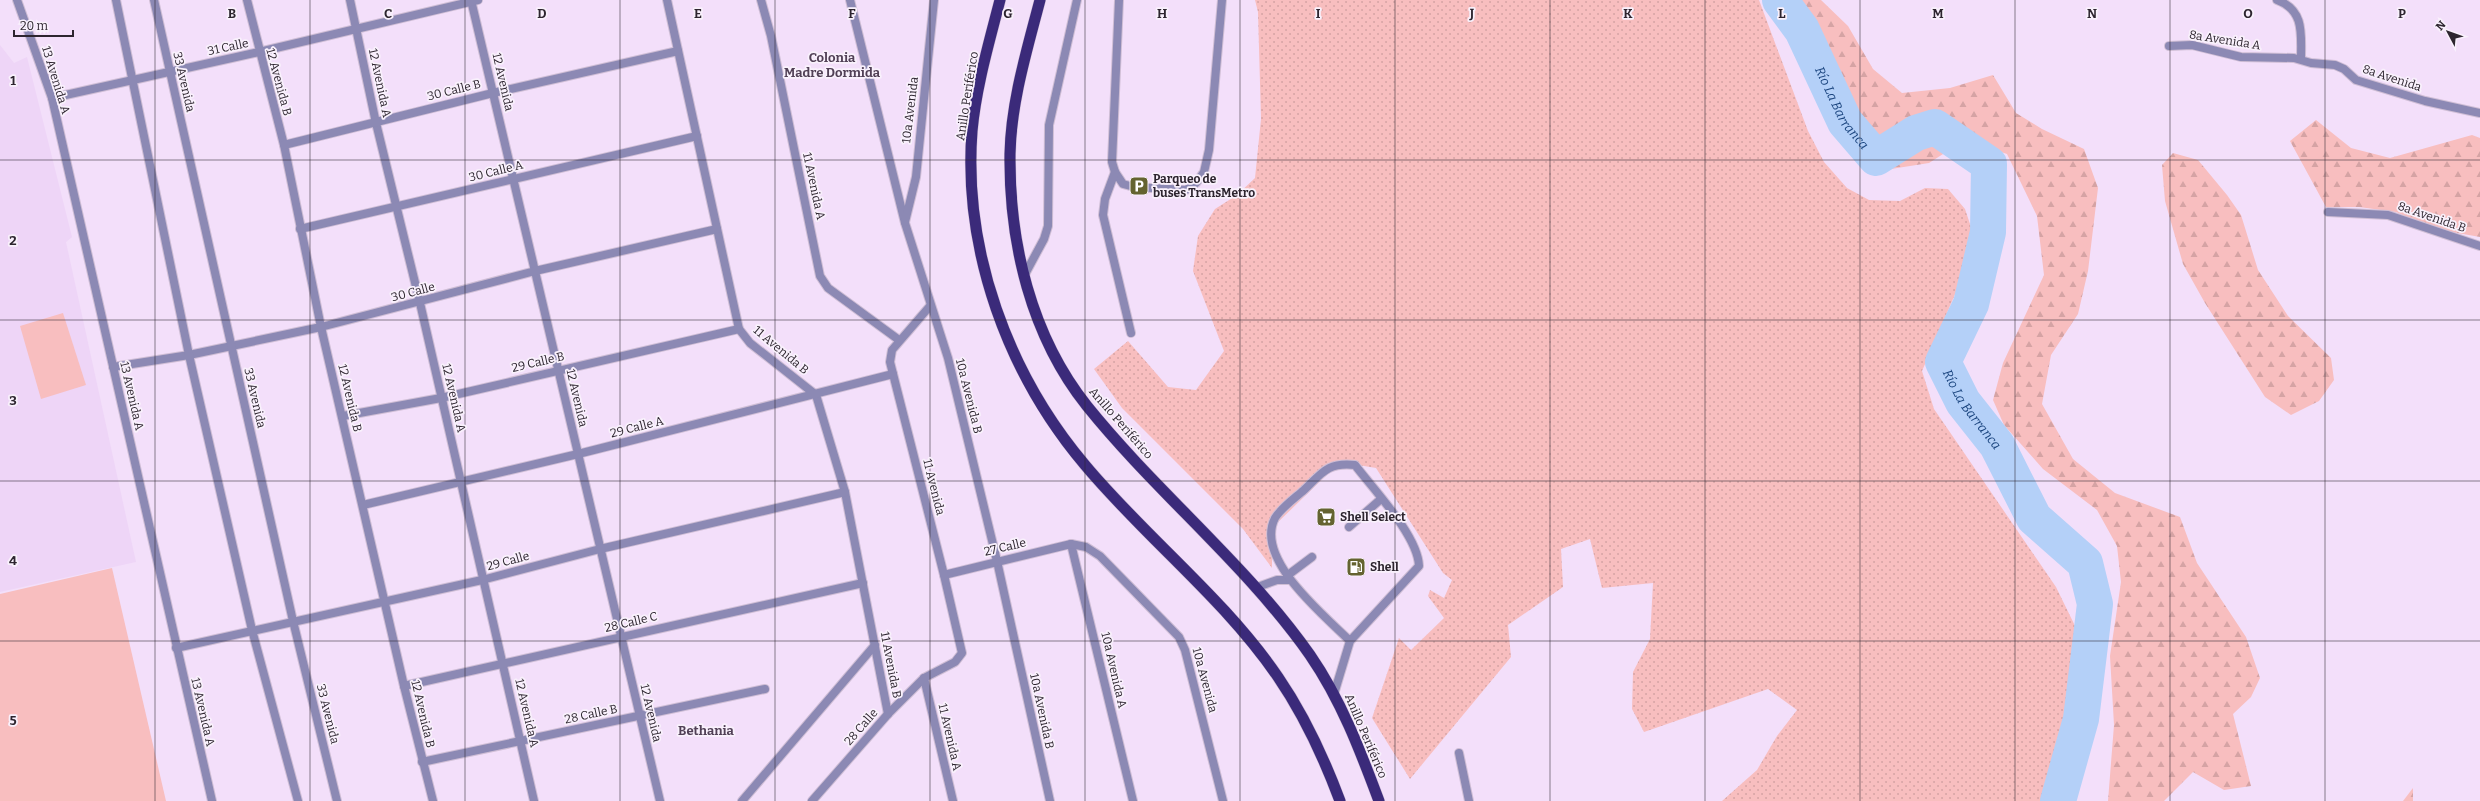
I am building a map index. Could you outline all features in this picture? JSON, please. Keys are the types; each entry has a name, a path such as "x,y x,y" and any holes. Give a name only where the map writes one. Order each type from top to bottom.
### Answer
{"highway":[{"name":"Anillo Periférico","path":"1000,0 981,73 972,131 972,183 981,254 997,315 1026,380 1059,432 1085,465 1237,625 1278,677 1304,720 1340,801"},
{"name":"Anillo Periférico","path":"1040,0 1018,85 1010,153 1012,214 1019,260 1032,304 1053,351 1087,406 1255,588 1309,655 1334,694 1355,736 1379,801"}],"street":[{"name":"13 Avenida A","path":"17,0 52,98 212,801"},
{"path":"116,0 134,79 189,355 252,630 298,801"},
{"name":"33 Avenida","path":"154,0 293,621 337,801"},
{"name":"12 Avenida B","path":"247,0 259,52 284,145 321,327 343,416 404,686 433,801"},
{"name":"12 Avenida A","path":"350,0 376,122 420,303 482,580 503,663 534,801"},
{"name":"31 Calle","path":"52,98 259,52 474,0"},
{"name":"12 Avenida","path":"474,0 493,93 660,801"},
{"name":"11 Avenida B","path":"667,0 739,329 750,343 816,394 845,492 888,714"},
{"name":"11 Avenida A","path":"761,0 771,36 820,276 828,288 899,340"},
{"name":"10a Avenida B","path":"850,0 905,223 917,257 930,306 948,358 997,561 1050,801"},
{"name":"10a Avenida","path":"905,223 916,177 934,0"},
{"path":"1024,276 1044,239 1048,226 1049,125 1077,0"},
{"path":"1119,0 1112,162 1114,172 1123,184 1134,188 1186,190 1196,184 1204,172 1209,150 1222,0"},
{"path":"2277,0 2286,3 2296,13 2302,26 2301,60"},
{"name":"8a Avenida A","path":"2169,46 2192,45 2241,57 2301,60"},
{"name":"30 Calle B","path":"284,145 493,93 678,51"},
{"name":"8a Avenida","path":"2301,60 2311,64 2340,66 2356,80 2425,101 2480,113"},
{"name":"30 Calle A","path":"300,229 697,136"},
{"path":"1114,172 1105,199 1103,214 1131,333"},
{"name":"8a Avenida B","path":"2328,212 2388,215 2480,246"},
{"name":"30 Calle","path":"113,367 189,355 321,327 420,303 535,271 717,229"},
{"path":"899,340 930,306"},
{"name":"29 Calle B","path":"343,416 441,398 558,369 739,329"},
{"name":"11 Avenida","path":"899,340 892,350 890,362 960,642"},
{"name":"29 Calle A","path":"363,505 578,454 893,374"},
{"path":"1334,694 1350,641 1419,566 1418,555 1414,544 1381,499 1355,466 1339,463 1324,470 1276,518 1271,535 1274,551 1289,578 1350,641"},
{"name":"29 Calle","path":"176,648 293,621 386,603 482,580 600,548 845,492"},
{"path":"1349,527 1381,499"},
{"name":"10a Avenida","path":"1071,544 1086,547 1100,556 1179,637 1186,650 1223,801"},
{"name":"27 Calle","path":"944,575 1071,544"},
{"name":"10a Avenida A","path":"1071,544 1133,801"},
{"path":"1255,588 1277,580 1289,578 1312,557"},
{"name":"28 Calle C","path":"404,686 621,636 863,583"},
{"name":"28 Calle","path":"812,801 888,714 924,678 955,662 962,653 960,642"},
{"path":"742,801 875,645"},
{"name":"11 Avenida A","path":"924,678 953,801"},
{"name":"28 Calle B","path":"422,762 765,689"},
{"path":"1459,753 1470,801"}],"shaded area":[{"path":"0,45 14,63 27,57 72,237 66,242 136,562 0,592"}],"green space":[{"path":"1255,0 1759,0 1808,131 1824,162 1847,188 1869,200 1900,201 1925,188 1948,189 1965,209 1972,230 1956,292 1922,371 1934,409 2056,587 2077,630 2085,674 2052,780 2054,801 1722,801 1757,770 1777,736 1797,710 1768,689 1644,732 1632,709 1633,672 1650,639 1653,583 1602,588 1590,539 1561,549 1563,587 1508,625 1511,657 1410,779 1372,718 1399,638 1411,650 1444,618 1428,596 1430,590 1444,598 1452,580 1443,573 1376,468 1340,462 1272,528 1272,568 1243,529 1122,408 1094,369 1128,341 1168,387 1196,390 1224,351 1193,271 1198,236 1215,209 1237,195 1255,178 1261,119 1258,12"},
{"path":"1794,0 1821,0 1848,26 1873,69 1902,93 1950,88 1993,75 2016,113 2042,129 2084,149 2098,188 2088,271 2078,314 2051,355 2042,404 2073,459 2115,493 2180,517 2197,563 2246,637 2260,678 2251,697 2233,714 2251,786 2224,790 2193,772 2164,801 2108,801 2114,725 2110,656 2121,582 2117,546 2097,510 2043,469 2004,425 1993,400 2003,363 2044,275 2037,216 2007,154 1965,140 1929,163 1891,169 1856,143 1838,117"},
{"path":"2316,120 2351,148 2390,158 2472,135 2480,138 2480,237 2435,229 2396,212 2359,207 2326,207 2290,141"},
{"path":"2173,153 2198,160 2227,195 2241,215 2258,270 2288,316 2331,358 2334,380 2319,401 2291,415 2265,397 2205,303 2183,264 2165,201 2162,165"},
{"path":"63,313 86,385 41,399 20,326"},
{"path":"112,568 166,801 0,801 0,594"},
{"path":"2413,788 2413,801 2403,801"}],"waterway":[{"name":"Río La Barranca","path":"1780,0 1802,30 1845,122 1876,158 1916,133 1935,127 1989,164 1988,232 1971,304 1943,362 1963,402 1997,445 2034,518 2085,563 2095,604 2081,719 2058,801"}],"place":[{"name":"Parqueo de buses TransMetro","path":"1139,186"},
{"name":"Shell Select","path":"1326,517"},
{"name":"Shell","path":"1356,567"}],"district":[{"name":"Colonia Madre Dormida","path":"832,64"},
{"name":"Bethania","path":"706,730"}]}
